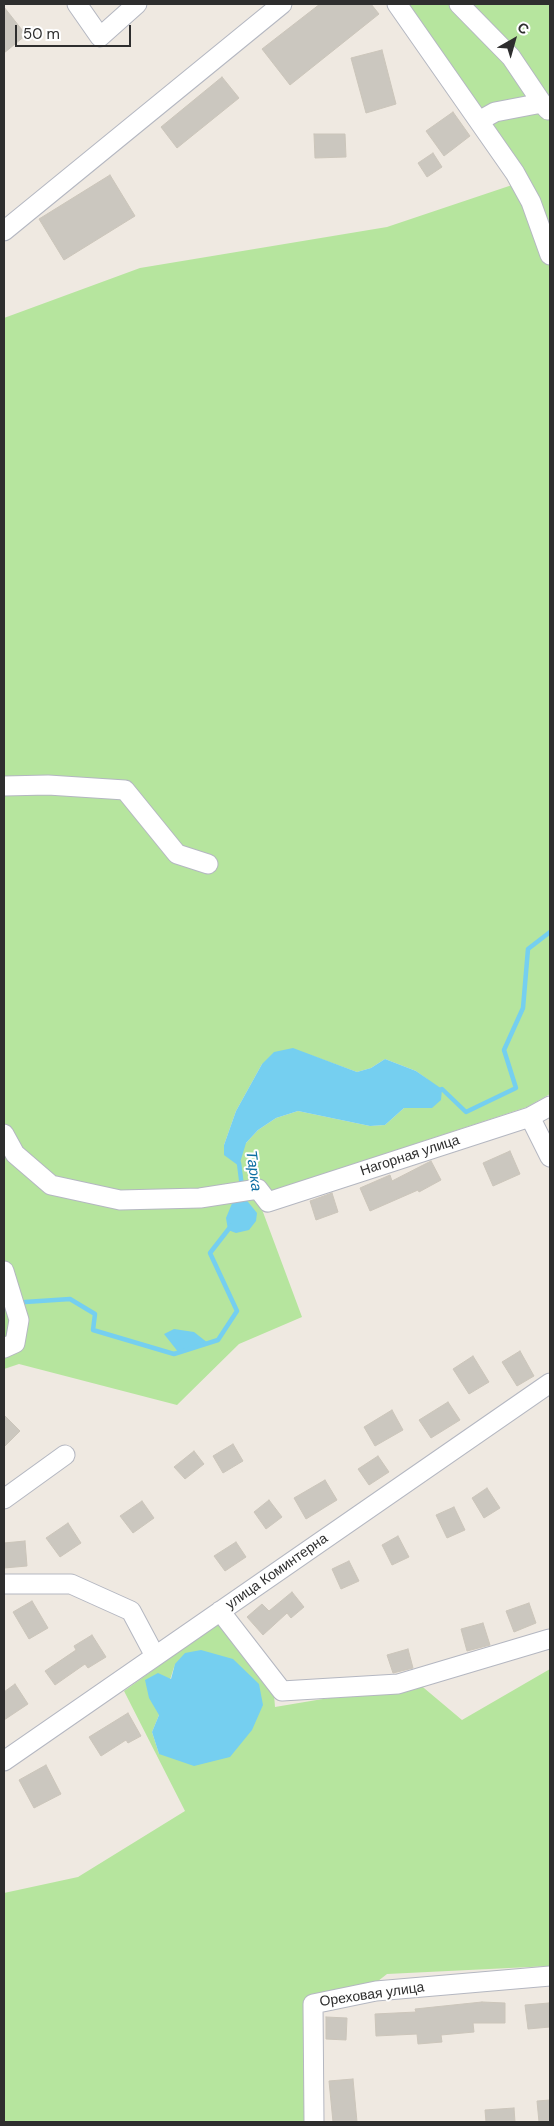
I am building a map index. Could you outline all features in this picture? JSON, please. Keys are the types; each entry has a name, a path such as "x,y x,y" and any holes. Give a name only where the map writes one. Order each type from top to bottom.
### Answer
{"street":[{"path":"78,4 100,38 137,4"},
{"path":"4,230 282,4"},
{"path":"397,4 515,172 531,202 550,255"},
{"path":"459,4 510,57 546,108"},
{"path":"479,121 495,112 546,108"},
{"path":"4,786 48,785 125,790 177,854 208,864"},
{"name":"Нагорная улица","path":"4,1134 15,1154 51,1186 120,1200 200,1198 232,1193 263,1196 530,1117 550,1106"},
{"path":"530,1117 550,1157"},
{"path":"4,1348 15,1343 19,1320 7,1279"},
{"name":"улица Коминтерна","path":"4,1761 550,1383"},
{"path":"4,1498 66,1455"},
{"path":"4,1584 71,1584 131,1611 155,1656"},
{"path":"220,1611 282,1691 398,1684 549,1639"},
{"name":"Ореховая улица","path":"314,2122 313,2004 376,1992 550,1976"}],"green space":[{"path":"407,4 550,4 550,1094 527,1107 257,1196 302,1317 239,1344 177,1405 19,1364 4,1369 4,318 140,268 387,227 524,181","holes":["310,1055 357,1072 371,1068 385,1059 416,1071 427,1079 432,1108 404,1108 385,1125 370,1126 298,1111 276,1118 258,1130 246,1143 224,1145 236,1111 262,1064"]},
{"path":"220,1622 274,1694 275,1707 418,1683 462,1720 550,1669 550,1966 387,1974 373,1985 308,1999 308,2122 4,2122 4,1893 78,1877 185,1811 124,1691","holes":["175,1664 159,1754 152,1732"]}],"water":[{"path":"293,1048 357,1072 371,1068 385,1059 416,1071 442,1089 441,1100 432,1108 404,1108 385,1125 370,1126 298,1111 276,1118 258,1130 246,1143 239,1166 224,1155 224,1145 236,1111 262,1064 274,1052"},
{"path":"244,1197 257,1213 256,1221 249,1230 236,1233 228,1230 226,1218 233,1201"},
{"path":"174,1329 194,1332 208,1343 179,1353 164,1334"},
{"path":"201,1650 233,1659 259,1684 263,1705 252,1730 230,1757 194,1766 159,1754 152,1732 159,1715 149,1698 145,1680 158,1673 171,1679 175,1664 185,1653"}],"building":[{"path":"320,4 371,4 379,14 290,85 262,49"},
{"path":"4,7 26,35 4,53"},
{"path":"382,50 396,104 366,113 351,58"},
{"path":"222,77 239,98 177,148 161,127"},
{"path":"453,112 470,136 444,156 426,131"},
{"path":"314,134 345,134 346,157 315,158"},
{"path":"433,153 442,167 427,177 418,163"},
{"path":"110,175 135,216 64,260 39,219"},
{"path":"510,1151 520,1174 493,1186 483,1163"},
{"path":"431,1161 441,1180 419,1192 418,1190 370,1211 360,1188 390,1175 392,1181"},
{"path":"332,1193 338,1212 316,1220 310,1201"},
{"path":"520,1351 534,1376 517,1386 502,1362"},
{"path":"473,1356 489,1382 469,1394 453,1369"},
{"path":"448,1402 460,1420 431,1438 419,1420"},
{"path":"392,1410 403,1430 375,1446 364,1427"},
{"path":"4,1415 20,1431 4,1447"},
{"path":"233,1444 243,1461 223,1473 213,1456"},
{"path":"194,1451 204,1464 185,1479 174,1467"},
{"path":"378,1456 389,1472 369,1485 358,1469"},
{"path":"325,1480 337,1500 306,1519 294,1498"},
{"path":"487,1488 500,1508 484,1518 472,1498"},
{"path":"269,1500 282,1517 266,1529 254,1512"},
{"path":"142,1501 154,1518 133,1533 120,1516"},
{"path":"454,1507 465,1530 447,1538 436,1515"},
{"path":"68,1523 81,1543 60,1557 46,1538"},
{"path":"398,1536 409,1557 392,1565 382,1545"},
{"path":"25,1541 27,1566 4,1568 4,1543"},
{"path":"236,1542 246,1557 225,1571 214,1556"},
{"path":"349,1561 359,1581 341,1589 332,1569"},
{"path":"292,1592 304,1607 291,1618 287,1613 263,1635 247,1617 262,1604 269,1611"},
{"path":"32,1601 48,1628 29,1639 13,1612"},
{"path":"529,1603 536,1623 514,1632 506,1611"},
{"path":"483,1623 490,1645 467,1651 461,1629"},
{"path":"92,1635 106,1657 88,1668 85,1664 55,1685 45,1671 76,1650 74,1646"},
{"path":"408,1649 413,1668 393,1673 387,1655"},
{"path":"15,1684 28,1704 4,1720 4,1692"},
{"path":"128,1713 141,1736 128,1743 126,1740 101,1756 89,1737"},
{"path":"46,1765 61,1794 34,1808 19,1780"},
{"path":"482,2002 505,2003 505,2023 473,2023 474,2032 441,2035 442,2042 418,2044 417,2034 376,2036 375,2014 416,2012 415,2009"},
{"path":"549,2003 550,2027 528,2029 525,2005"},
{"path":"326,2017 347,2018 346,2040 326,2039"},
{"path":"353,2079 357,2122 333,2122 329,2081"},
{"path":"550,2100 550,2122 539,2122 537,2101"},
{"path":"514,2108 515,2122 486,2122 485,2110"}],"waterway":[{"name":"Тарка","path":"438,1091 442,1089 466,1112 516,1088 504,1050 523,1008 528,949 550,932"},
{"name":"Тарка","path":"239,1163 242,1187"},
{"name":"Тарка","path":"19,1306 25,1302 70,1299 95,1314 93,1330 174,1354 218,1340 237,1311 210,1253 231,1226"}]}
